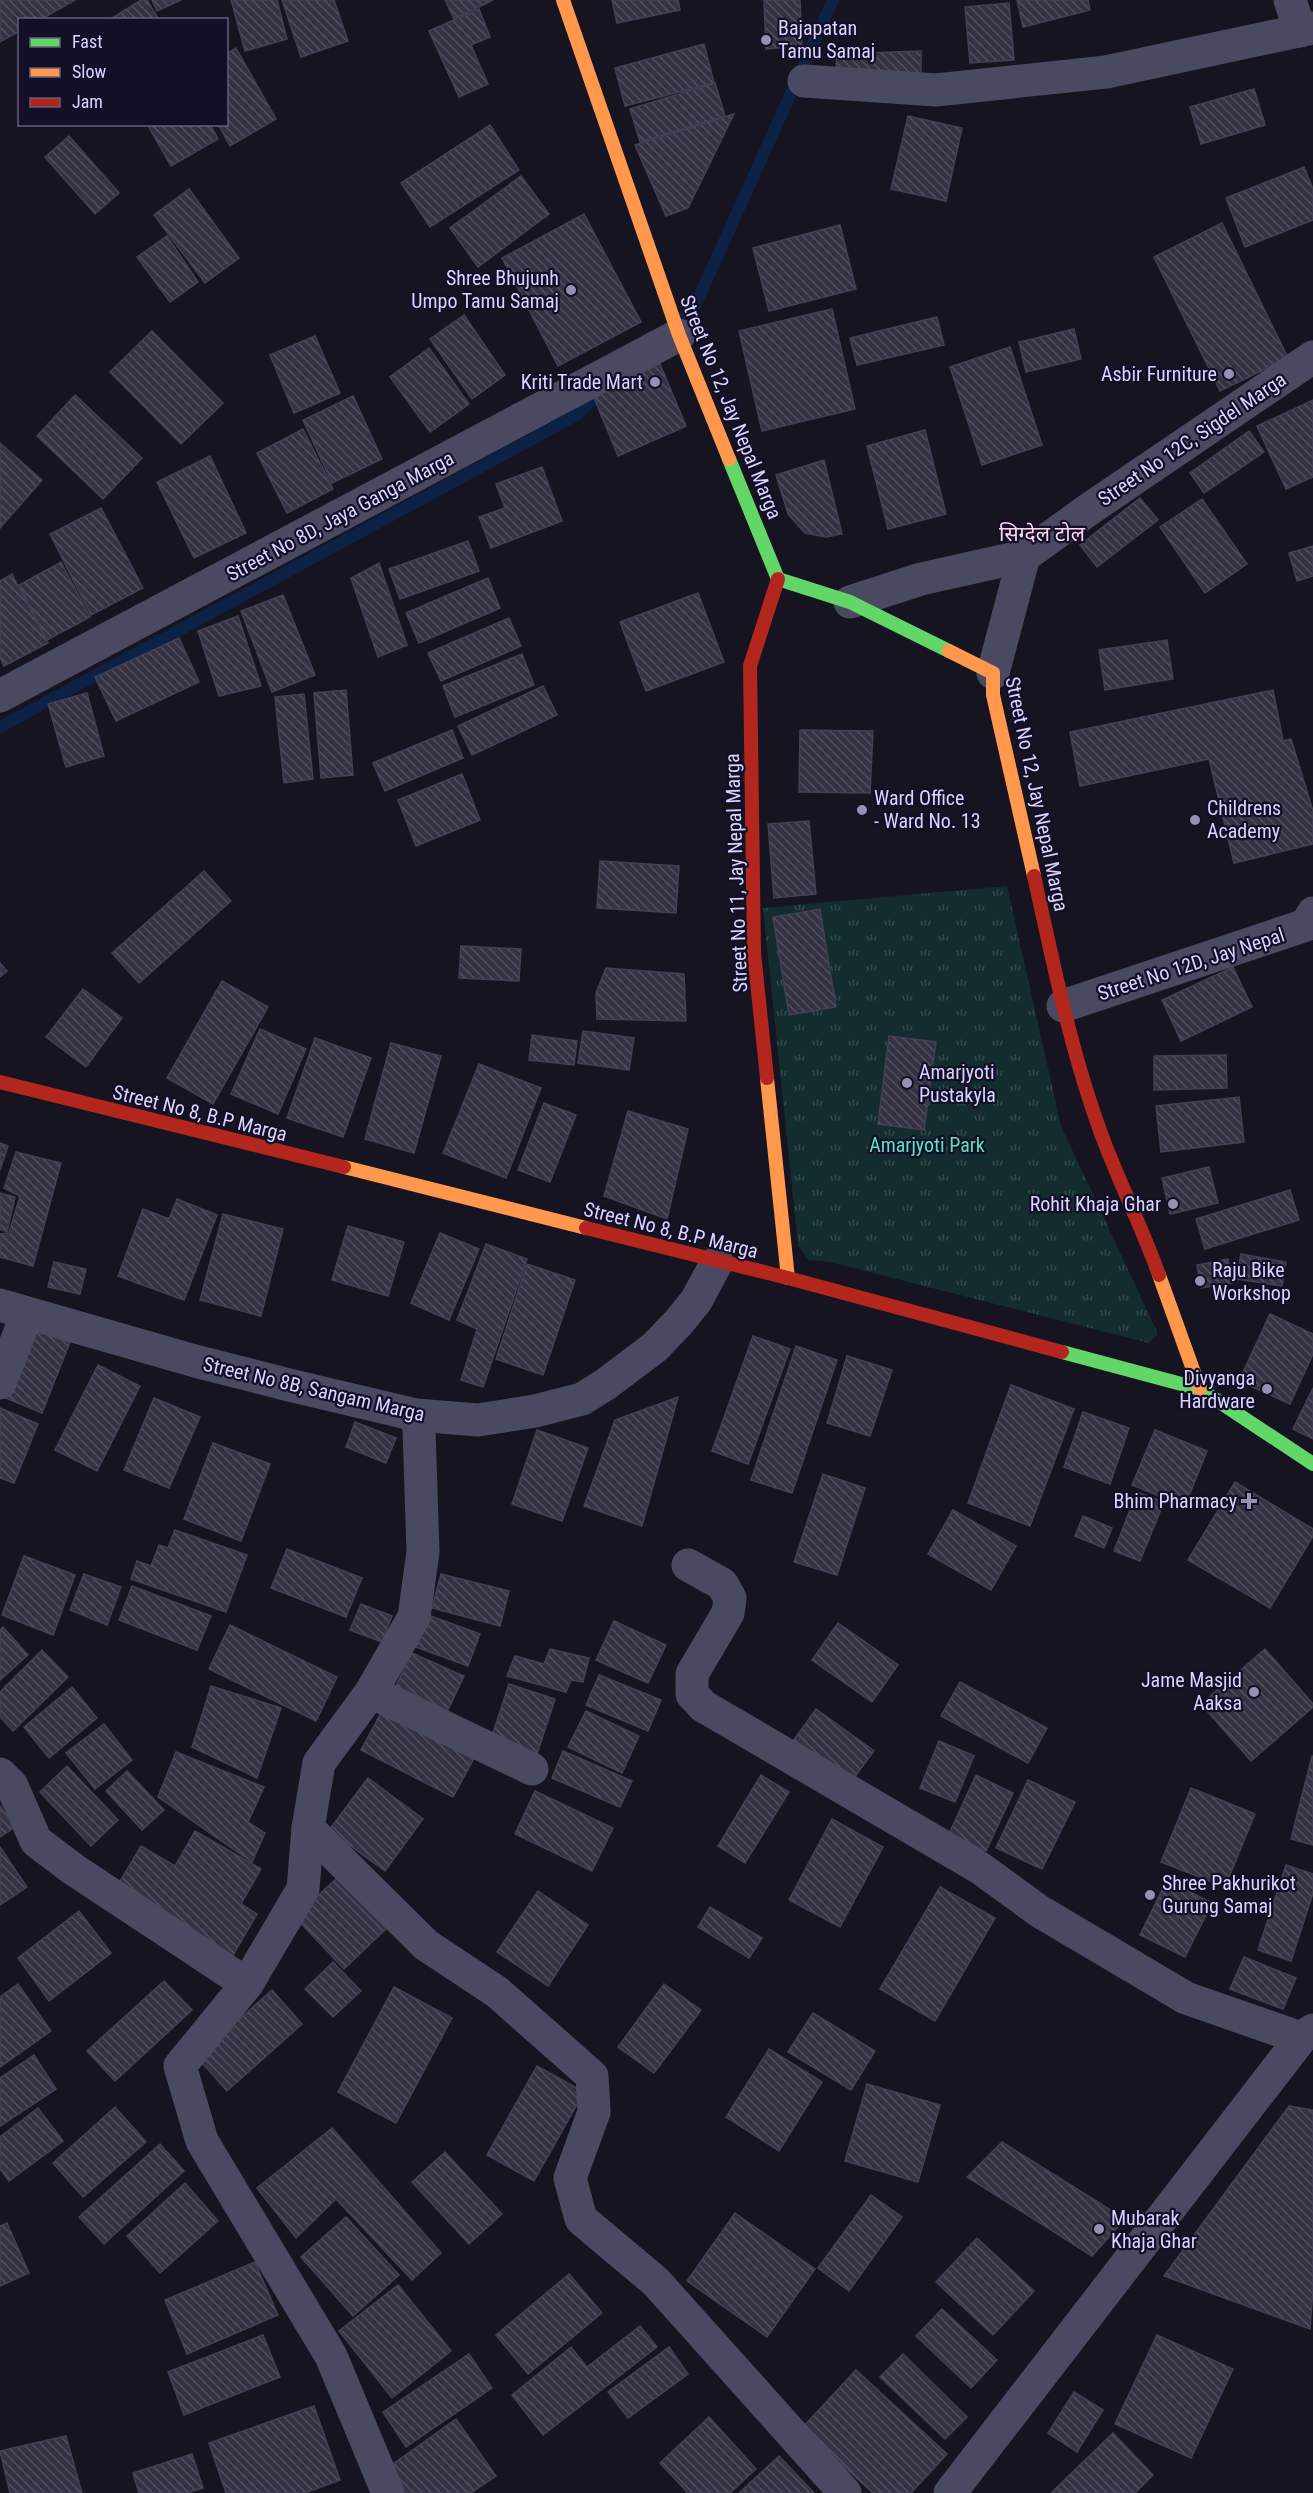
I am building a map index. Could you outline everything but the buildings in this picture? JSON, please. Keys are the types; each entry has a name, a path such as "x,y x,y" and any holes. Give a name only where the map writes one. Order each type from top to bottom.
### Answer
{"street":[{"name":"Street No 12, Jay Nepal Marga","path":"563,0 680,336 778,579 850,602 993,673 993,695 1063,1006 1105,1144 1150,1249 1200,1389"},
{"path":"804,81 936,90 1106,72 1307,30 1290,0"},
{"name":"Street No 8D, Jaya Ganga Marga","path":"0,696 680,336"},
{"name":"Street No 12C, Sigdel Marga","path":"1024,556 1313,357"},
{"path":"850,602 921,579 1024,556 993,673"},
{"name":"Street No 11, Jay Nepal Marga","path":"778,579 750,666 754,953 788,1278"},
{"name":"Street No 12D, Jay Nepal","path":"1063,1006 1311,923"},
{"name":"Street No 8, B.P Marga","path":"0,1082 788,1278 1200,1389 1313,1464"},
{"name":"Street No 8B, Sangam Marga","path":"14,1310 195,1361 416,1414 478,1420 535,1411 582,1398 606,1384 655,1347 696,1300 717,1262"},
{"path":"0,1383 14,1310"},
{"path":"388,2493 331,2356 202,2141 180,2066 246,1984 303,1889 308,1828 319,1763 371,1692 414,1617 423,1552 419,1429 416,1414"},
{"path":"688,1565 722,1584 730,1598 728,1613 692,1674 692,1694 703,1706 980,1868 1039,1911 1186,1998 1307,2034 950,2493"},
{"path":"371,1692 532,1768"},
{"path":"0,1773 12,1786 36,1841 246,1984"},
{"path":"308,1828 426,1945 496,1992 591,2076 594,2112 570,2178 581,2219 656,2282 845,2493"}],"green space":[{"name":"Amarjyoti Park","path":"1007,886 1061,1126 1158,1334 1149,1343 830,1262 808,1260 798,1245 763,908"}],"waterway":[{"path":"678,322 695,306 833,0"},
{"path":"0,727 575,416 603,390"}],"traffic: fast":[{"path":"729,459 778,579 850,602 949,651"},
{"path":"1062,1352 1200,1389 1313,1464"}],"traffic: slow":[{"path":"563,0 679,335 729,459"},
{"path":"949,651 993,673 993,695 1034,876"},
{"path":"767,1078 788,1278"},
{"path":"344,1167 586,1228"},
{"path":"1159,1275 1200,1389"}],"traffic: jam":[{"path":"767,1078 754,953 750,666 778,579"},
{"path":"1034,876 1065,1012 1093,1111 1159,1275"},
{"path":"0,1082 344,1167"},
{"path":"586,1228 788,1278 1062,1352"}],"place":[{"name":"Bajapatan Tamu Samaj","path":"766,40"},
{"name":"Shree Bhujunh Umpo Tamu Samaj","path":"571,290"},
{"name":"Asbir Furniture","path":"1229,374"},
{"name":"Kriti Trade Mart","path":"655,382"},
{"name":"Ward Office - Ward No. 13","path":"862,810"},
{"name":"Childrens Academy","path":"1195,820"},
{"name":"Amarjyoti Pustakyla","path":"907,1083"},
{"name":"Rohit Khaja Ghar","path":"1173,1204"},
{"name":"Raju Bike Workshop","path":"1200,1281"},
{"name":"Divyanga Hardware","path":"1267,1389"},
{"name":"Bhim Pharmacy","path":"1249,1501"},
{"name":"Jame Masjid Aaksa","path":"1254,1692"},
{"name":"Shree Pakhurikot Gurung Samaj","path":"1150,1895"},
{"name":"Mubarak Khaja Ghar","path":"1099,2229"}],"district":[{"name":"सिग्देल टोल","path":"1042,534"}]}
